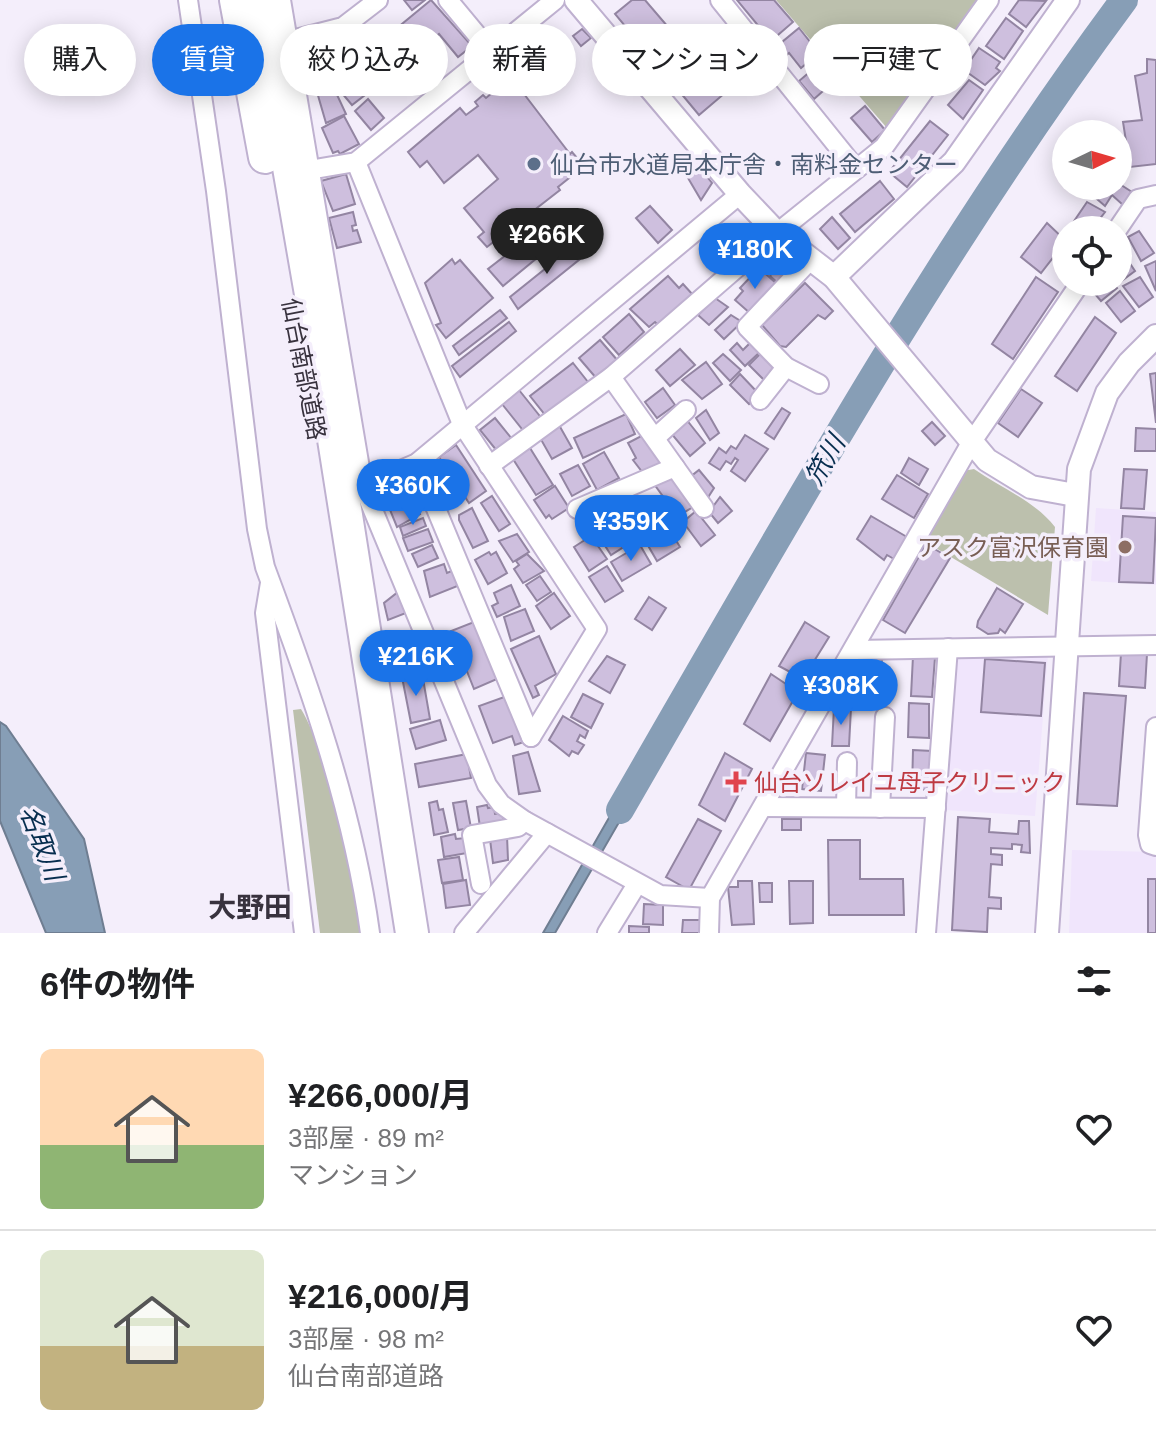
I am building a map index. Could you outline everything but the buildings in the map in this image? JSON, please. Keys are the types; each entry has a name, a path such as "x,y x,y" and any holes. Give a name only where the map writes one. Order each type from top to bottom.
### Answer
{"highway":[{"name":"仙台南部道路","path":"236,0 382,783 394,831"},
{"name":"仙台南部道路","path":"260,0 312,300 412,933"}],"street":[{"path":"188,0 216,191 257,529 270,580 344,805 367,895 370,933"},
{"path":"281,0 285,24"},
{"path":"347,24 378,0"},
{"path":"448,0 468,24"},
{"path":"526,24 555,0"},
{"path":"576,0 740,194 777,233 834,277 987,460 1031,487 1075,495"},
{"path":"720,0 856,169"},
{"path":"489,466 611,377 777,233 884,147 989,0"},
{"path":"834,277 954,162 1068,0"},
{"path":"309,170 356,162 464,75"},
{"path":"297,96 363,486 487,785 501,804 525,821 660,895 710,898"},
{"path":"356,162 462,424 597,629 531,737 417,463"},
{"path":"363,486 417,463 740,194"},
{"path":"1126,216 1138,199 1156,195"},
{"path":"810,260 741,332 786,367 819,384"},
{"path":"709,933 710,898 971,443 1071,296"},
{"path":"1047,933 1075,495 1086,443 1107,393 1129,363 1156,336"},
{"path":"760,400 786,367"},
{"path":"611,377 704,508"},
{"path":"656,437 686,410"},
{"path":"577,509 675,467"},
{"path":"270,580 265,613 304,933"},
{"path":"854,650 1156,645"},
{"path":"926,933 948,648"},
{"path":"880,808 885,717"},
{"path":"1156,727 1148,835 1150,844 1156,846"},
{"path":"846,807 847,762"},
{"path":"763,807 936,808"},
{"path":"481,884 472,835 518,827 525,821"},
{"path":"464,933 552,836"},
{"path":"607,933 633,881"}],"shaded area":[{"name":"アスク富沢保育園","path":"1096,508 1156,512 1156,585 1091,581"},
{"path":"1048,654 1035,816 945,810 954,664 963,656"},
{"path":"1072,850 1156,852 1156,933 1069,933"}],"green space":[{"path":"776,0 979,0 962,24 804,24 804,32"},
{"path":"859,96 910,96 887,128"},
{"path":"974,469 1028,502 1055,527 1048,615 924,541 963,471"},
{"path":"301,709 321,754 341,819 357,885 362,933 320,933 293,710"}],"water":[{"name":"名取川","path":"0,722 6,726 84,839 105,933 46,933 0,821"},
{"path":"634,774 644,779 555,933 543,933"}],"waterway":[{"name":"笊川","path":"620,810 799,500 923,296 1054,97 1124,0"}],"place":[{"name":"仙台市水道局本庁舎・南料金センター","path":"534,164"},
{"name":"アスク富沢保育園","path":"1125,547"},
{"name":"仙台ソレイユ母子クリニック","path":"736,782"}],"district":[{"name":"大野田","path":"250,907"}]}
